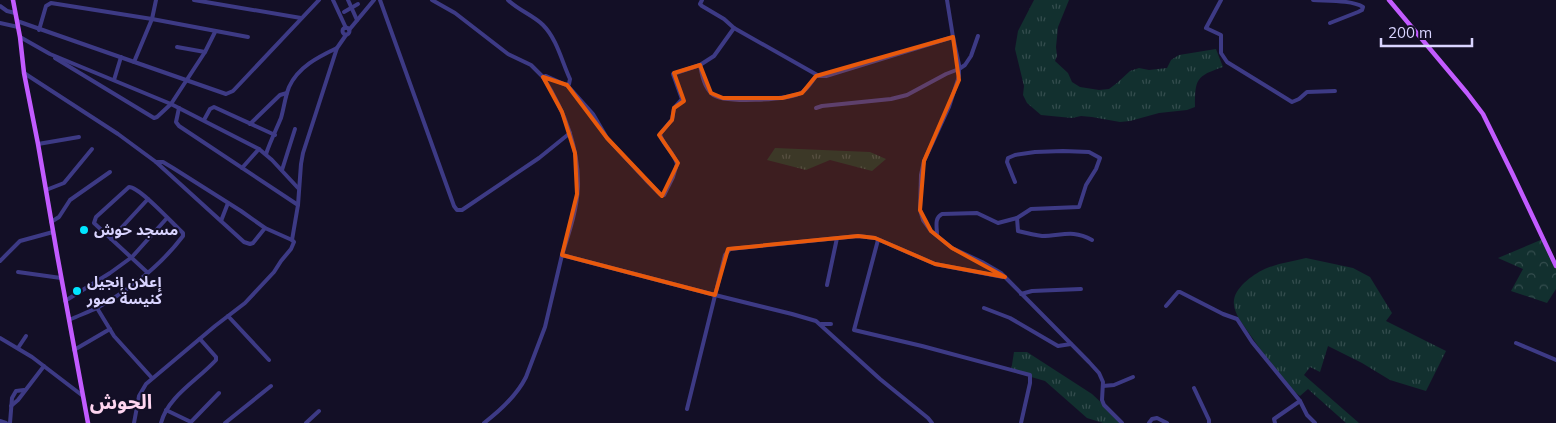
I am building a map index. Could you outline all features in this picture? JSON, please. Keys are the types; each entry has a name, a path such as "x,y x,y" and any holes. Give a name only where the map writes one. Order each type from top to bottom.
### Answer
{"main road":[{"path":"12,0 88,420"},
{"path":"1389,0 1467,92 1483,114 1556,266"}],"street":[{"path":"134,62 152,19 156,0"},
{"path":"194,0 301,18"},
{"path":"312,0 318,0"},
{"path":"0,22 39,30 223,94 231,92 318,0"},
{"path":"134,423 140,396 144,387 152,378 245,303 274,272 293,247 294,242 292,240 298,205 301,164 307,138 337,48 344,34 349,33 333,0"},
{"path":"348,0 357,20"},
{"path":"347,29 374,0"},
{"path":"380,0 457,210 462,210 518,172 570,133"},
{"path":"432,0 455,13 499,48 532,65 543,77 559,104 575,153 578,186 545,327 526,377 519,389 505,405 484,423"},
{"path":"508,0 547,30 556,45 570,79 567,85"},
{"path":"702,0 700,4 702,6 724,19 734,28 816,76 826,76 953,37"},
{"path":"947,0 960,69 955,92 927,152 921,176 920,210 926,224 952,248 982,262 1005,277 1099,373 1104,386 1102,400 1122,423"},
{"path":"1221,0 1206,28 1221,35 1221,53 1224,60 1229,64 1292,102 1307,92 1335,91"},
{"path":"1313,0 1362,5 1362,10 1330,23"},
{"path":"39,30 46,6 51,2 248,37"},
{"path":"344,12 358,4"},
{"path":"0,6 15,12"},
{"path":"543,77 547,76 567,85 593,114 607,138 663,196 672,181 677,165 659,134 672,120 674,108 682,99 673,74 700,65 714,56 734,28"},
{"path":"50,54 62,63 154,118 157,118 171,104 205,52 215,32"},
{"path":"816,108 891,99 907,95 965,65 971,56 978,36"},
{"path":"20,37 50,54 171,104 259,149 299,189"},
{"path":"177,47 205,52"},
{"path":"266,154 275,135 287,93 293,81 303,68 320,56 337,48"},
{"path":"114,80 121,57"},
{"path":"700,65 705,84 710,93 716,97 732,100 782,98 802,93 816,76"},
{"path":"85,76 88,70"},
{"path":"24,73 118,134 156,162 247,244 255,241 265,228"},
{"path":"250,124 280,95 287,93"},
{"path":"204,120 210,109 214,107 275,135"},
{"path":"179,108 176,122 178,126 298,205"},
{"path":"282,170 295,129"},
{"path":"38,144 79,138"},
{"path":"46,190 64,183 92,149"},
{"path":"242,168 259,149"},
{"path":"937,235 937,219 942,214 978,213 998,223 1017,218 1031,209 1079,207 1086,185 1096,169 1100,158 1088,152 1035,152 1015,155 1008,158 1007,162 1015,182"},
{"path":"156,162 163,162 265,228 292,240"},
{"path":"172,176 173,168"},
{"path":"51,222 59,217 70,200 110,172"},
{"path":"69,320 97,308 135,283 148,273 183,236 183,233 148,199 136,189 129,188 96,217 94,223 148,273"},
{"path":"111,239 148,199"},
{"path":"221,221 228,203"},
{"path":"66,300 132,257 168,218"},
{"path":"1017,218 1018,231 1040,236 1074,233 1092,240"},
{"path":"0,261 20,241 53,232"},
{"path":"687,409 725,255 730,249 858,236 878,240 935,264 1005,277"},
{"path":"827,285 837,238"},
{"path":"878,240 854,330 1030,375 1021,423"},
{"path":"562,255 715,296 811,319 821,324 932,423"},
{"path":"18,272 61,278"},
{"path":"1021,294 1032,291 1081,289"},
{"path":"1166,306 1180,292 1223,314 1235,317 1315,423"},
{"path":"97,308 120,342 152,378"},
{"path":"984,308 1010,318 1058,346 1071,344"},
{"path":"228,316 268,360"},
{"path":"821,324 831,324"},
{"path":"74,350 110,329"},
{"path":"18,348 26,336"},
{"path":"0,338 44,366 83,396"},
{"path":"161,423 172,401 216,360 216,356 200,339"},
{"path":"1516,343 1556,360"},
{"path":"11,406 18,400 44,366"},
{"path":"1104,386 1114,385 1133,377"},
{"path":"226,423 271,386"},
{"path":"1194,388 1209,423"},
{"path":"10,423 14,393 24,390"},
{"path":"190,422 219,393"},
{"path":"1275,423 1274,419 1300,401"},
{"path":"166,410 196,423"},
{"path":"306,423 319,412"},
{"path":"1149,423 1152,418 1158,418 1167,423"},
{"path":"0,420 6,423"},
{"path":"84,423 88,420"}],"highlighted area":[{"path":"953,37 959,80 924,161 920,210 931,231 952,248 1005,277 935,264 875,238 858,236 728,249 715,295 562,255 577,194 575,153 562,112 543,77 567,85 607,138 662,196 678,163 659,135 672,120 674,108 684,101 674,73 700,65 711,93 723,98 782,98 802,93 816,76"}],"green space":[{"path":"1034,0 1069,0 1058,27 1057,56 1055,61 1068,73 1072,82 1080,87 1099,90 1109,89 1130,71 1139,68 1149,70 1167,68 1171,60 1179,55 1216,49 1223,67 1202,76 1197,84 1195,107 1187,110 1159,113 1120,122 1081,116 1072,118 1041,115 1027,103 1023,95 1024,86 1015,49 1018,31"},
{"path":"775,148 870,152 886,159 872,171 830,160 806,170 767,160"},
{"path":"1543,239 1556,265 1556,289 1547,303 1511,291 1523,269 1498,258"},
{"path":"1306,258 1353,268 1370,277 1392,313 1386,321 1446,351 1426,391 1390,380 1328,346 1320,372 1310,367 1304,375 1359,423 1346,423 1308,389 1300,396 1285,384 1239,319 1234,308 1234,300 1242,285 1257,273 1272,266"},
{"path":"1014,352 1027,352 1092,394 1121,423 1103,423 1087,418 1045,381 1011,371"}],"place":[{"name":"مسجد حوش","path":"84,230"},
{"name":"إعلان إنجيل كنيسة صور","path":"77,291"}],"district":[{"name":"الحوش","path":"121,402"}]}
